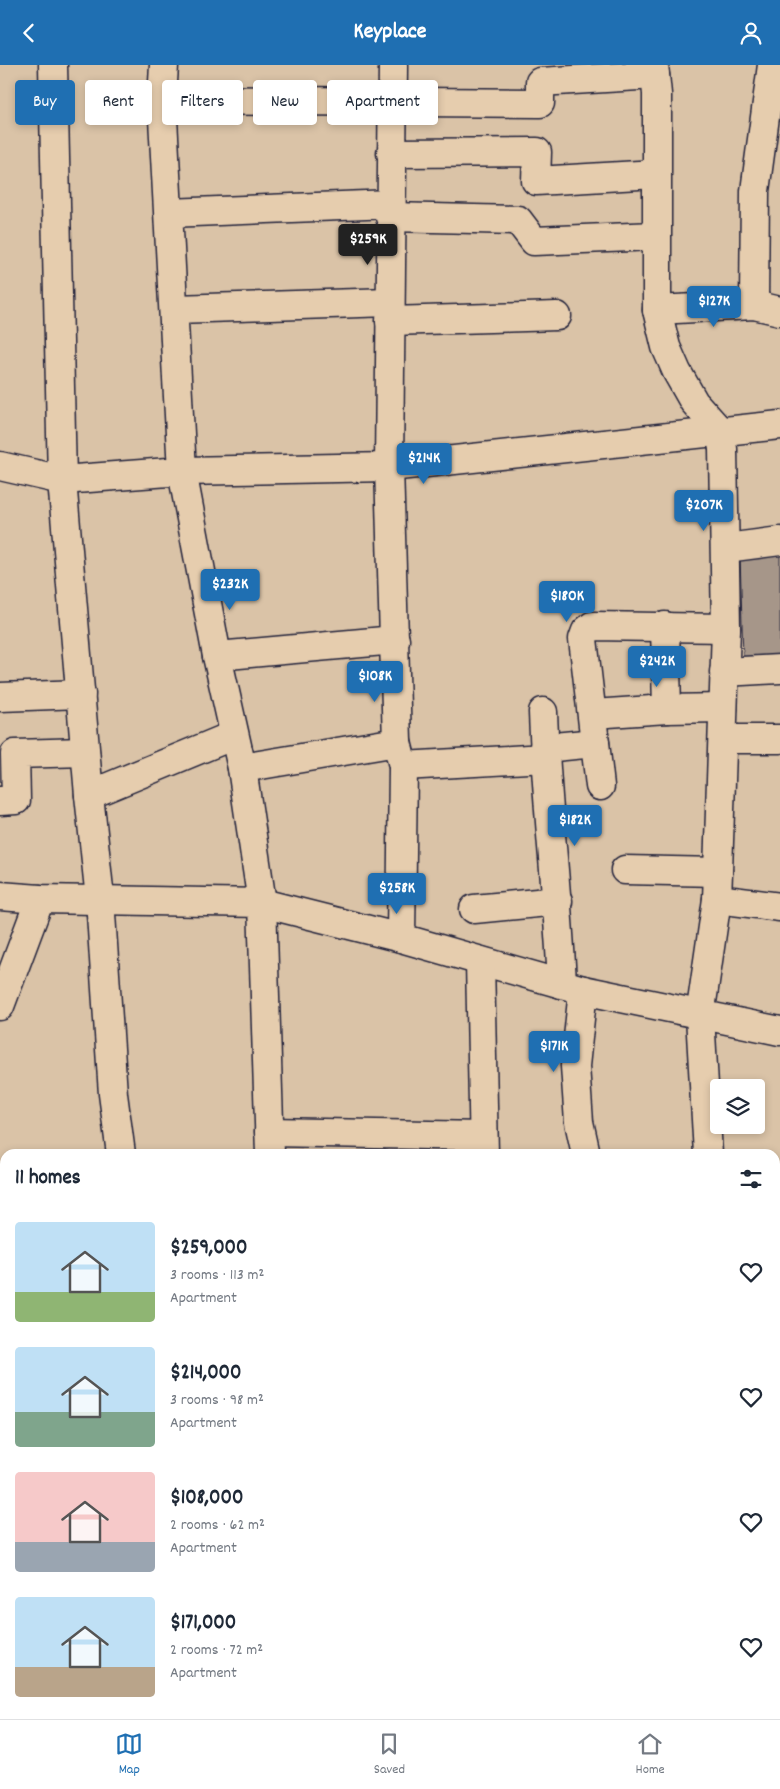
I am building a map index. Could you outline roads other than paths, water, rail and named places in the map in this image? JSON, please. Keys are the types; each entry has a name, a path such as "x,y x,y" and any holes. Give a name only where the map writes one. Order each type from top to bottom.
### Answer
{"street":[{"path":"53,65 62,480 88,795 100,899 113,1093 120,1149"},
{"path":"163,80 164,65"},
{"path":"393,65 393,80"},
{"path":"754,305 755,191 772,65"},
{"path":"438,102 540,103 540,81 655,70 657,310 666,347 677,372 694,402 720,431 723,449 726,548 724,739 717,899 700,1016 708,1149"},
{"path":"243,100 327,101"},
{"path":"164,125 175,309 182,471 216,656 242,768 262,903 269,1143 484,1145 480,961"},
{"path":"392,125 389,467 400,754 401,938"},
{"path":"391,153 537,152 536,181 656,174"},
{"path":"169,213 390,210 518,220 534,241 656,236"},
{"path":"657,310 754,305 780,311"},
{"path":"175,309 390,311 557,316"},
{"path":"0,466 62,480 182,471 389,467 780,425"},
{"path":"726,548 780,541"},
{"path":"600,786 583,639 586,631 592,626 665,625 726,628"},
{"path":"665,625 667,709"},
{"path":"216,656 395,640"},
{"path":"724,672 780,669"},
{"path":"0,697 81,694"},
{"path":"593,714 667,709 723,708"},
{"path":"543,712 544,753 558,901 573,987 579,1123 585,1149"},
{"path":"88,795 234,735"},
{"path":"724,739 780,739"},
{"path":"242,768 400,754 544,753 595,743"},
{"path":"0,801 16,800 15,754 85,752"},
{"path":"625,870 718,872"},
{"path":"0,896 40,899 262,903 401,938 573,987 700,1016 780,1031"},
{"path":"0,1006 40,899"},
{"path":"717,899 780,907"},
{"path":"474,909 558,901"}]}
